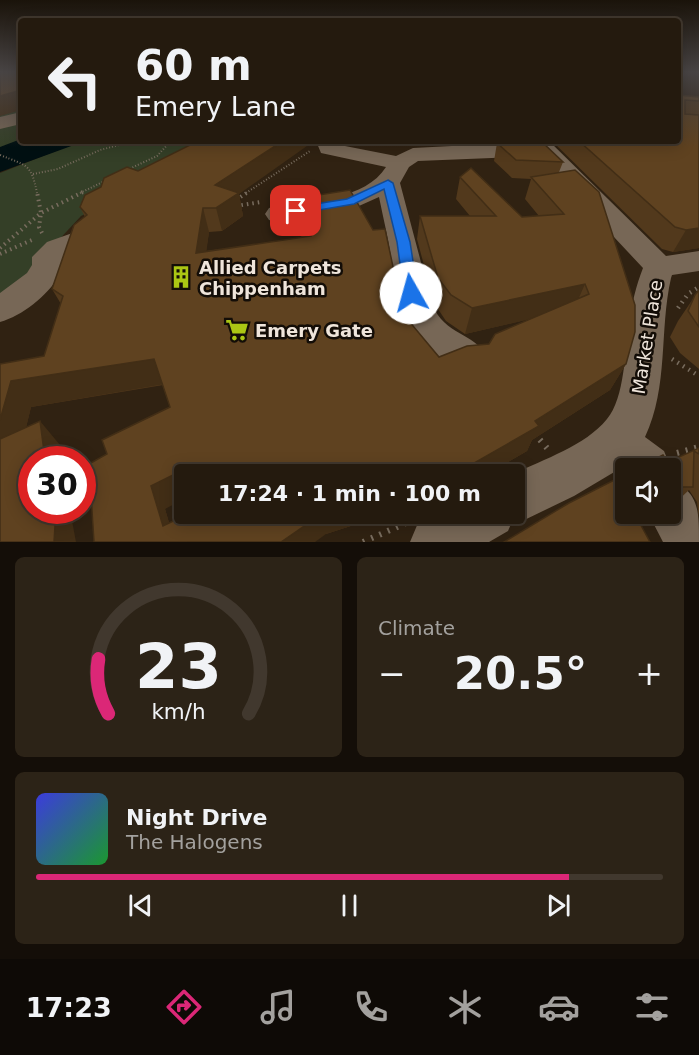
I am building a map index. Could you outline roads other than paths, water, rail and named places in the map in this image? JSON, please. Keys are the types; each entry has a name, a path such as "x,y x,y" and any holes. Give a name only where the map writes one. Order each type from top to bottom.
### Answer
{"street":[{"path":"0,123 18,119"},
{"path":"320,144 394,173"},
{"path":"278,214 350,202 419,154 542,145 659,267"},
{"path":"394,173 411,293 425,328 436,339 467,356"},
{"path":"0,310 42,276 48,267 47,257 52,251 81,239"},
{"name":"Market Place","path":"632,440 650,296 659,267 699,261"},
{"path":"525,495 632,440"},
{"path":"681,523 692,542"},
{"path":"423,531 449,524"}],"place":[{"name":"Allied Carpets Chippenham","path":"181,277"},
{"name":"Emery Gate","path":"237,330"}]}
